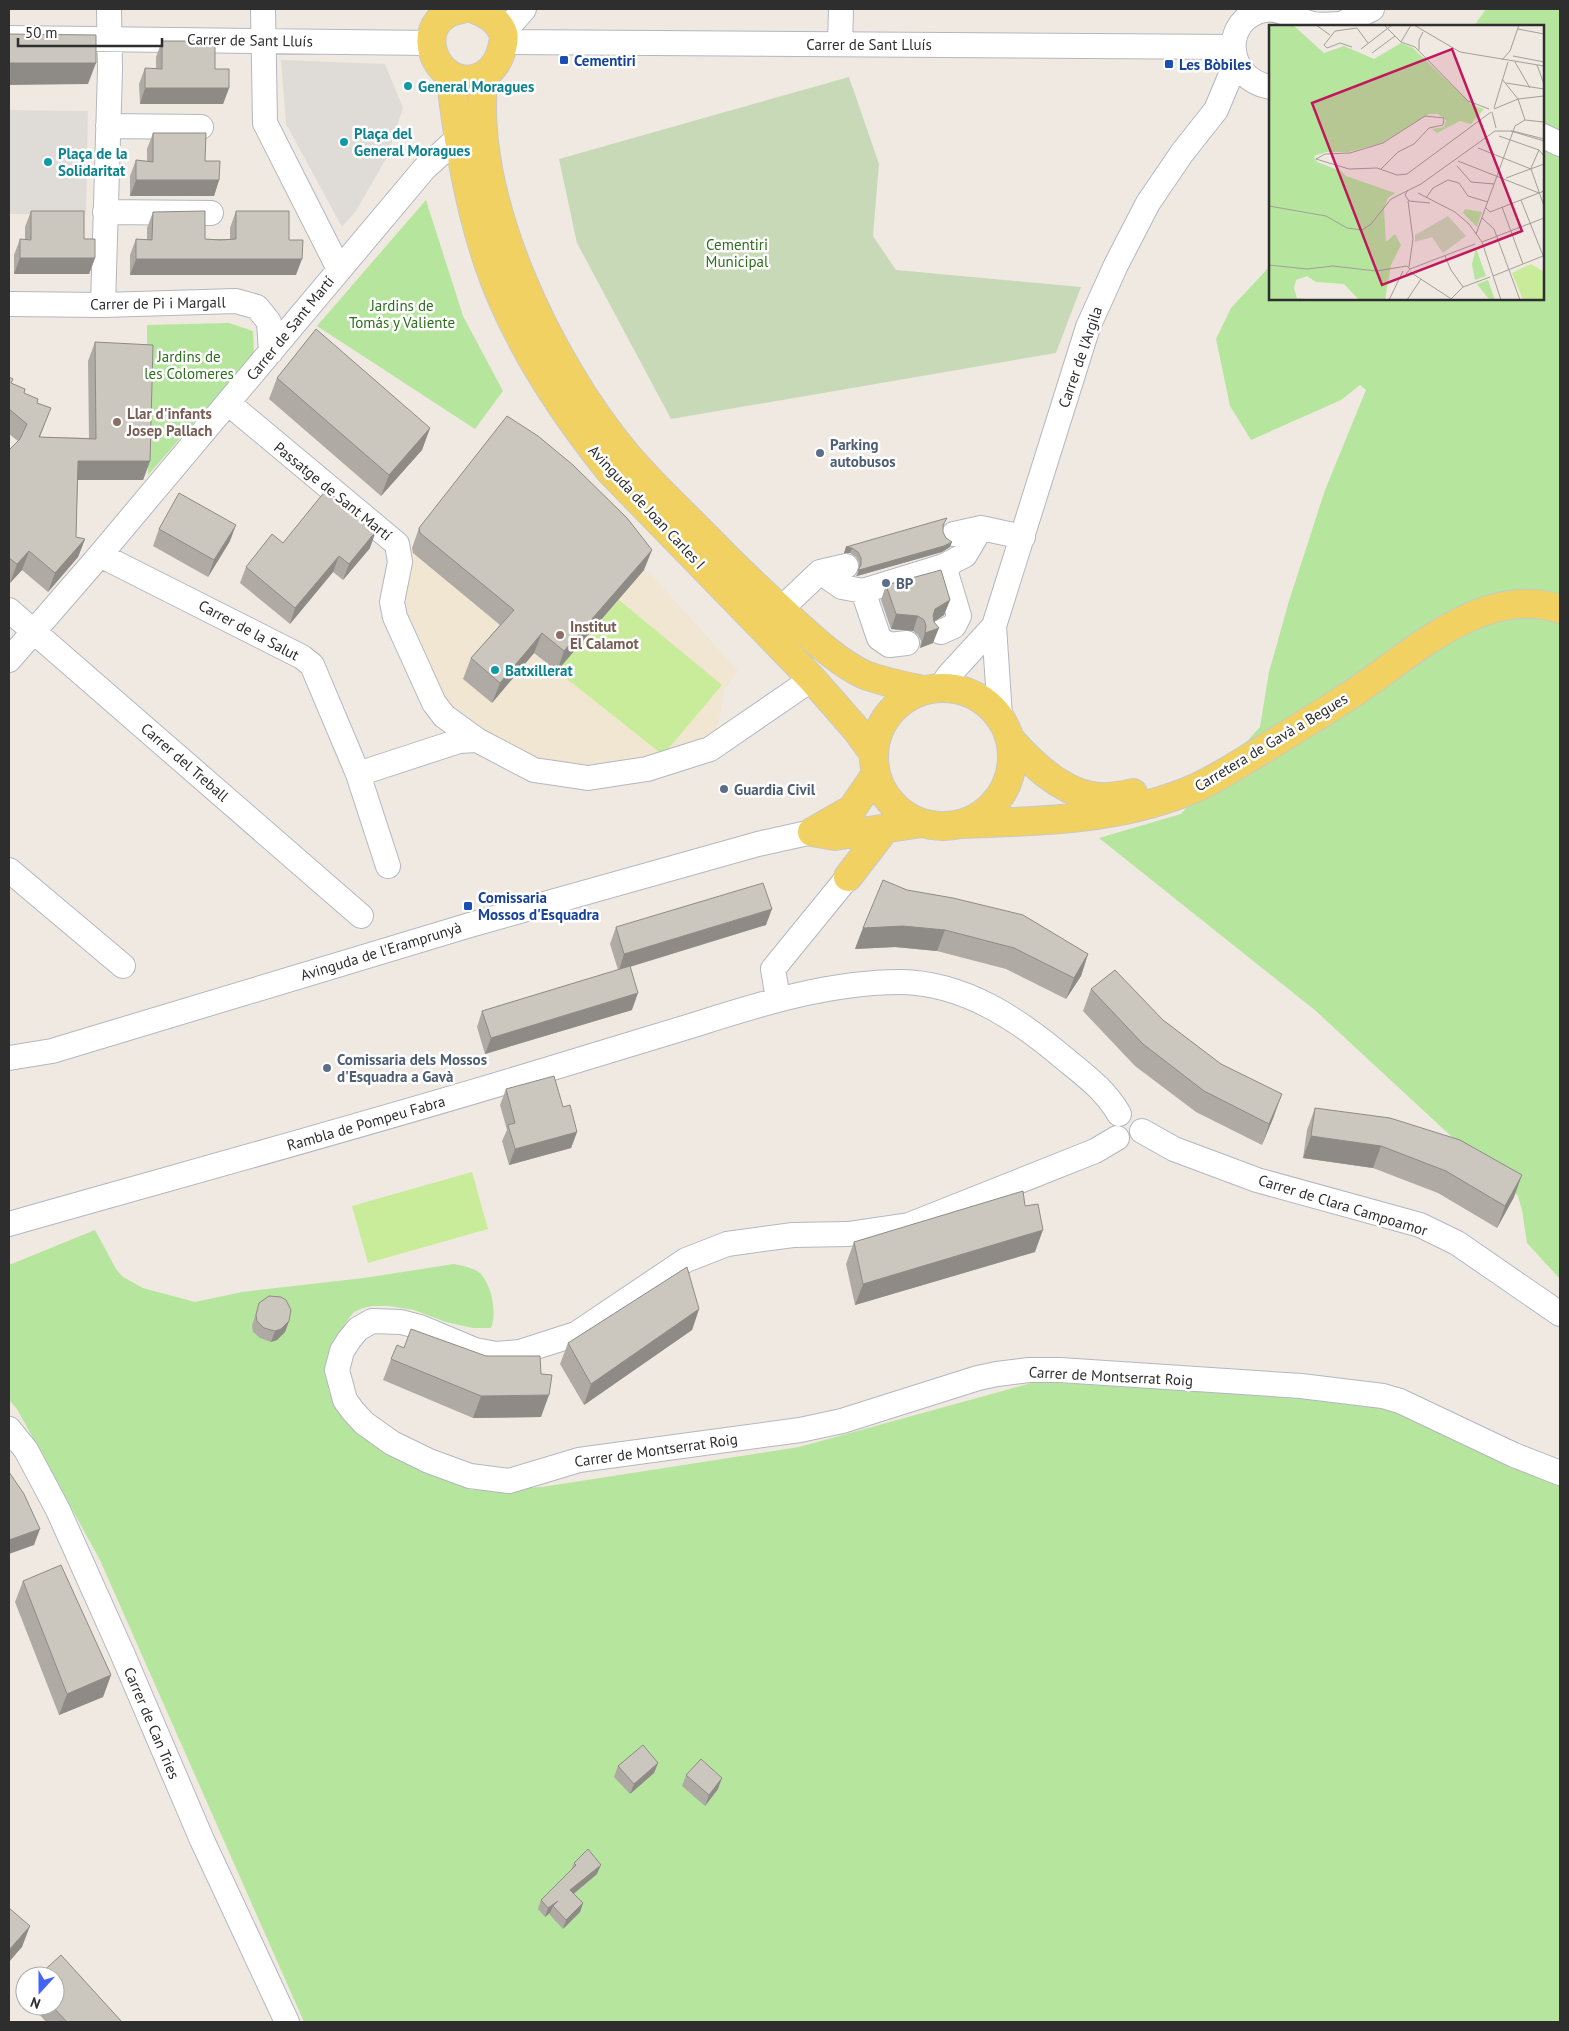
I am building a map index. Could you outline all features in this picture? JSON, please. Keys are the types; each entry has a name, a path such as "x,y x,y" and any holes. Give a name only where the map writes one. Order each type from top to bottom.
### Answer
{"main road":[{"path":"467,10 494,20 504,38 500,57 496,65 484,75 472,79 462,79 450,75 443,70 435,60 431,43 434,30 440,20 467,10"},
{"name":"Avinguda de Joan Carles I","path":"450,75 459,137 475,216 489,265 516,328 558,400 582,436 610,471 812,679 855,728 875,764"},
{"name":"Avinguda de Joan Carles I","path":"484,75 482,126 491,179 501,218 530,297 559,356 601,421 627,455 729,560 812,638 863,674 894,684 932,689"},
{"name":"Carretera de Gavà a Begues","path":"1005,728 1026,757 1052,778 1070,789 1091,796 1120,796 1155,788 1190,775 1254,739 1448,612 1488,596 1520,590 1560,594"},
{"name":"Carretera de Gavà a Begues","path":"960,824 1075,819 1123,812 1188,792 1226,771 1355,692 1449,626 1489,610 1513,605 1534,604 1560,608"},
{"path":"824,834 852,809 875,764 880,729 888,714 900,702 932,689 958,689 974,694 988,704 1005,728 1012,764 1009,781 1001,796 983,814 960,824 944,826 922,823 911,818 892,804 880,785 875,764"},
{"path":"824,834 885,829 922,823"},
{"path":"848,877 885,829"},
{"path":"824,834 847,855 848,877"}],"street":[{"path":"103,305 109,9"},
{"path":"263,9 265,123 339,269"},
{"path":"504,38 524,9"},
{"path":"840,9 840,44"},
{"path":"1244,14 1274,10 1298,21 1338,25 1372,9"},
{"name":"Carrer de l'Argila","path":"1005,728 994,626 1088,327 1148,203 1182,153 1216,110 1235,55 1235,36 1244,14"},
{"name":"Carrer de Sant Lluís","path":"9,38 431,43"},
{"name":"Carrer de Sant Lluís","path":"504,38 840,44 1235,55"},
{"path":"1235,55 1243,74 1263,85"},
{"name":"Carrer de l'Argila","path":"1216,110 1263,85"},
{"path":"108,126 202,127"},
{"path":"1544,136 1560,144"},
{"name":"Carrer de Sant Martí","path":"9,660 228,404 339,269 424,170 459,137"},
{"path":"105,212 212,213"},
{"name":"Carrer de Pi i Margall","path":"9,304 103,305 236,302 258,307 268,322 271,352"},
{"name":"Passatge de Sant Martí","path":"228,404 397,544 400,562 392,602 395,617 434,704 452,723 476,740 534,770 588,778 647,769 710,749 812,679"},
{"path":"820,572 842,587 863,590 944,566 964,555 981,528"},
{"path":"954,534 981,528 1023,537"},
{"name":"Carrer de la Salut","path":"100,555 302,657 312,665 358,774 388,866"},
{"path":"781,609 820,572 846,566"},
{"path":"941,632 954,626 959,616 944,566"},
{"path":"863,590 879,638 890,645 907,643"},
{"name":"Carrer del Treball","path":"9,610 361,916"},
{"name":"Carrer de l'Argila","path":"932,689 949,675 994,626"},
{"path":"358,774 459,741 476,740"},
{"name":"Avinguda de l'Eramprunyà","path":"9,1058 52,1051 470,925 758,844 824,834"},
{"path":"9,870 122,966"},
{"path":"848,877 773,969 778,999 857,984 903,982 931,985 952,992 1002,1011 1032,1032 1102,1090 1119,1114"},
{"name":"Rambla de Pompeu Fabra","path":"9,1224 473,1092 778,999"},
{"path":"1127,1112 1136,1115 1142,1123 1142,1131 1138,1137 1130,1142 1124,1142 1117,1138 1112,1126 1113,1121 1119,1114 1127,1112"},
{"name":"Carrer de Clara Campoamor","path":"1142,1131 1174,1149 1257,1180 1420,1225 1457,1243 1560,1314"},
{"name":"Carrer de Montserrat Roig","path":"1117,1138 1095,1151 909,1226 848,1234 793,1235 726,1244 686,1260 576,1334 520,1352 496,1354 476,1350 420,1327 400,1322 372,1322 358,1329 342,1351 337,1370 341,1388 345,1400 364,1423 392,1443 429,1462 470,1476 509,1481 580,1460 842,1421 978,1378 1029,1370 1060,1370 1301,1386 1383,1396 1400,1401 1514,1455 1560,1473"},
{"name":"Carrer de Can Tries","path":"9,1429 32,1458 58,1510 123,1655 202,1840 287,2022"}],"shaded area":[{"name":"Plaça del General Moragues","path":"281,60 385,64 403,108 387,157 356,211 342,227 286,124"},
{"name":"Plaça de la Solidaritat","path":"9,110 88,111 86,214 9,214"},
{"name":"Institut El Calamot","path":"499,436 619,539 644,570 655,579 738,671 725,688 717,729 704,743 634,767 560,766 511,746 460,715 437,690 398,599 410,551"}],"green space":[{"path":"1486,9 1560,9 1560,1279 1527,1243 1518,1196 1506,1183 1493,1175 1316,1011 1099,838 1181,814 1260,727 1269,672 1289,601 1325,490 1366,390 1360,385 1341,400 1251,440 1230,406 1216,339 1231,308 1269,267 1269,300 1544,300 1544,25 1475,25"},
{"name":"Cementiri Municipal","path":"849,77 879,164 873,236 896,270 1081,287 1056,353 671,419 577,243 559,159"},
{"name":"Jardins de Tomás y Valiente","path":"426,200 463,316 503,391 475,429 317,326"},
{"name":"Jardins de les Colomeres","path":"229,323 253,331 254,354 148,475 147,325"},
{"path":"619,600 722,685 663,755 557,671"},
{"path":"472,1172 488,1229 368,1263 352,1206"},
{"path":"95,1230 116,1269 123,1277 143,1288 195,1302 242,1292 364,1278 454,1264 469,1267 481,1274 491,1293 494,1315 491,1328 473,1328 446,1322 414,1310 389,1306 363,1308 354,1312 349,1318 334,1342 325,1366 329,1391 347,1421 385,1453 471,1490 542,1487 799,1447 1035,1382 1192,1389 1387,1407 1560,1483 1560,2022 304,2022 100,1560 17,1409 9,1400 9,1265"}],"building":[{"path":"9,34 96,35 96,63 9,63"},
{"path":"162,41 215,41 215,69 229,69 229,88 145,88 145,68 162,69"},
{"path":"153,133 206,133 205,161 220,161 219,180 136,180 136,160 153,162"},
{"path":"31,211 84,211 84,239 95,239 95,258 20,258 20,239 31,240"},
{"path":"205,211 205,239 220,240 236,239 236,211 289,211 289,240 303,240 302,259 136,259 136,239 152,240 153,212"},
{"path":"316,329 430,428 389,475 277,378"},
{"path":"95,342 153,345 150,461 78,461 76,537 85,539 55,573 29,551 17,564 9,558 9,450 20,439 27,424 9,409 9,377 13,379 11,383 25,389 24,393 38,399 37,403 51,408 39,437 96,439"},
{"path":"507,416 538,436 573,465 627,518 652,550 564,651 542,633 500,683 471,658 514,610 420,533 419,528"},
{"path":"326,490 376,531 349,564 339,556 295,608 246,567 272,534 283,543"},
{"path":"179,493 236,525 214,560 159,529"},
{"path":"947,518 943,525 943,532 946,538 952,542 944,546 859,570 861,558 858,552 846,547"},
{"path":"941,570 950,600 935,609 934,622 939,628 925,633 926,626 924,620 918,616 896,614 886,585"},
{"path":"883,880 907,890 953,898 1023,915 1088,954 1074,978 1014,948 945,930 903,926 863,928"},
{"path":"763,883 772,909 624,954 616,927"},
{"path":"630,966 638,993 491,1038 482,1011"},
{"path":"1115,970 1163,1020 1221,1064 1282,1094 1269,1124 1204,1091 1143,1044 1091,989"},
{"path":"554,1076 563,1107 570,1105 577,1132 515,1149 508,1125 515,1123 506,1089"},
{"path":"1315,1108 1390,1118 1460,1140 1522,1175 1505,1206 1446,1171 1381,1146 1311,1136"},
{"path":"1023,1191 1025,1206 1038,1204 1043,1230 863,1284 854,1242"},
{"path":"687,1267 699,1309 591,1384 568,1343"},
{"path":"269,1296 281,1297 286,1300 291,1310 289,1321 281,1329 275,1331 264,1328 257,1321 256,1315 259,1303"},
{"path":"411,1329 486,1356 540,1356 541,1374 552,1375 549,1395 481,1396 391,1359 397,1345 404,1348"},
{"path":"9,1472 24,1494 40,1529 9,1540"},
{"path":"61,1565 111,1675 67,1694 23,1581"},
{"path":"643,1745 658,1763 634,1784 618,1766"},
{"path":"701,1759 722,1778 709,1795 686,1775"},
{"path":"588,1849 601,1865 570,1890 583,1903 566,1920 553,1906 558,1901 548,1908 541,1900 576,1865 574,1863"},
{"path":"9,1908 30,1926 9,1950"},
{"path":"61,1955 122,2022 67,2022 61,2016 65,2016 65,1966 49,1966"}],"place":[{"name":"Cementiri","path":"564,60"},
{"name":"Les Bòbiles","path":"1169,64"},
{"name":"General Moragues","path":"408,86"},
{"name":"Plaça del General Moragues","path":"344,142"},
{"name":"Plaça de la Solidaritat","path":"48,162"},
{"name":"Llar d'infants Josep Pallach","path":"117,422"},
{"name":"Parking autobusos","path":"820,453"},
{"name":"BP","path":"886,583"},
{"name":"Institut El Calamot","path":"560,635"},
{"name":"Batxillerat","path":"495,670"},
{"name":"Guardia Civil","path":"724,789"},
{"name":"Comissaria Mossos d'Esquadra","path":"468,906"},
{"name":"Comissaria dels Mossos d'Esquadra a Gavà","path":"327,1068"}]}
